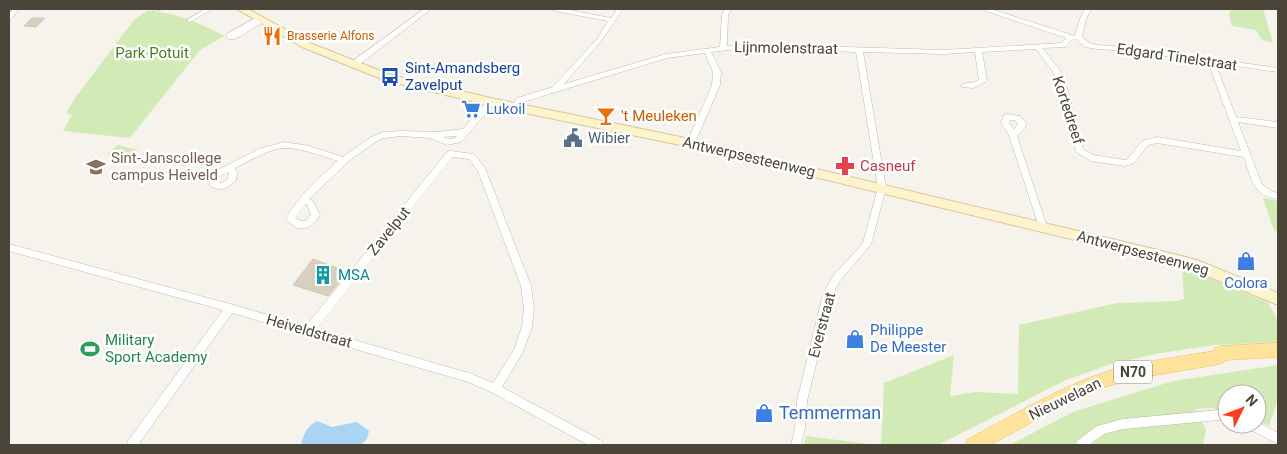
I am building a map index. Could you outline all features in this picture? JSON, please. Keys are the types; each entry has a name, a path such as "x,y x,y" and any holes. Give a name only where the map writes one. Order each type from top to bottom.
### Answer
{"main road":[{"name":"Antwerpsesteenweg","path":"242,9 306,45 388,78 491,102 691,143 1043,227 1192,264 1278,299"},
{"name":"Antwerpsesteenweg","path":"1263,294 1278,304"},
{"name":"Nieuwelaan","path":"1220,357 1221,353 1278,350"},
{"name":"Nieuwelaan","path":"974,445 1059,401 1107,379 1138,371 1220,357 1227,361 1278,358"}],"street":[{"path":"9,18 16,9"},
{"path":"190,20 209,9"},
{"path":"354,65 428,9"},
{"path":"554,9 613,20"},
{"path":"556,89 620,9"},
{"path":"723,48 725,15 728,9"},
{"path":"985,9 1069,38 1078,38 1088,9"},
{"name":"Lijnmolenstraat","path":"515,107 520,100 666,56 723,48 763,46 944,52 1064,45 1069,38"},
{"name":"Edgard Tinelstraat","path":"1078,38 1087,44 1097,47 1130,49 1278,70"},
{"name":"Kortedreef","path":"1037,46 1059,78 1079,150 1091,158 1125,163 1131,160 1145,143 1157,140 1247,155"},
{"path":"965,85 973,86 983,81 978,49"},
{"path":"858,50 882,188"},
{"path":"691,143 716,85 718,72 707,51"},
{"path":"1211,61 1259,187 1271,195 1278,196"},
{"path":"431,135 448,142 458,140 491,102"},
{"path":"1234,119 1278,125"},
{"path":"304,200 344,160 361,146 381,135 404,133 431,135 464,132"},
{"path":"1013,135 1043,227"},
{"path":"231,168 262,151 284,145 308,149 344,160"},
{"name":"Zavelput","path":"308,331 450,154 470,156 482,170 526,286 529,309 527,326 518,352 495,389"},
{"name":"Everstraat","path":"796,445 800,428 802,401 828,294 836,279 867,244 882,188"},
{"name":"Heiveldstraat","path":"9,248 230,308 469,378 495,389 598,445"},
{"path":"132,445 230,308"},
{"path":"1082,445 1101,430 1123,424 1217,415"},
{"path":"1267,433 1278,439"}],"green space":[{"path":"1231,9 1263,9 1273,43 1262,40 1256,30 1232,26 1229,15"},
{"name":"Park Potuit","path":"147,11 178,16 225,36 200,50 130,138 63,131 72,115 67,114 67,112 75,98 134,20"},
{"path":"117,145 138,150 128,160 107,155"},
{"path":"1263,198 1278,201 1278,232 1274,231"},
{"path":"1182,267 1268,303 1278,320 1278,342 1214,345 1155,354 1108,365 1066,380 938,445 881,445 884,383 954,355 950,396 976,392 1018,394 1019,325 1117,303 1177,301 1184,299"},
{"path":"1278,365 1278,399 1269,426 1267,425 1267,384 1217,384 1217,409 1195,409 1206,429 1203,445 1010,445 1073,412 1173,381"},
{"path":"806,436 878,445 804,445"}],"water":[{"path":"317,421 332,427 357,422 369,431 367,439 361,445 301,445 306,431"}],"building":[{"path":"32,18 45,18 36,27 24,26"},
{"name":"MSA","path":"313,259 348,272 328,296 293,285"}],"place":[{"name":"Brasserie Alfons","path":"272,36"},
{"name":"Sint-Amandsberg Zavelput","path":"390,77"},
{"name":"Lukoil","path":"471,109"},
{"name":"'t Meuleken","path":"606,116"},
{"name":"Wibier","path":"573,138"},
{"name":"Casneuf","path":"845,166"},
{"name":"Sint-Janscollege campus Heiveld","path":"96,167"},
{"name":"Colora","path":"1246,261"},
{"name":"MSA","path":"323,275"},
{"name":"Philippe De Meester","path":"855,339"},
{"name":"Military Sport Academy","path":"90,349"},
{"name":"Temmerman","path":"764,413"}]}
